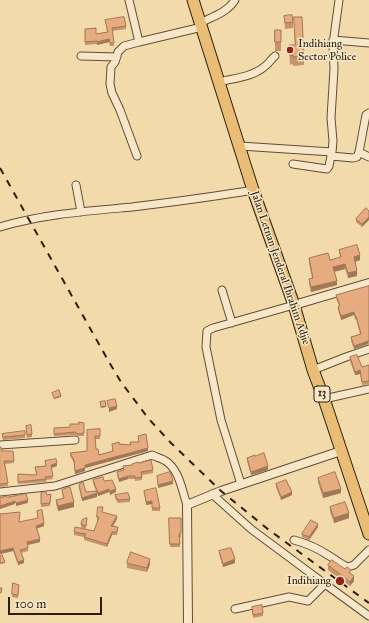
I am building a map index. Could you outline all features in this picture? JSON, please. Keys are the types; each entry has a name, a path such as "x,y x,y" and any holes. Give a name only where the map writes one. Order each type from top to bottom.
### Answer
{"highway":[{"name":"Jalan Letnan Jenderal Ibrahim Adjie","path":"193,0 253,190 294,305 313,370 369,534"}],"street":[{"path":"129,0 139,42"},
{"path":"137,156 112,93 110,70 118,52 124,46 201,25 224,11 233,4 235,0"},
{"path":"292,164 327,168 329,166 333,141 331,118 334,69 333,40 339,0"},
{"path":"333,40 369,43"},
{"path":"81,56 117,56"},
{"path":"220,82 259,71 275,56"},
{"path":"240,146 332,154 353,158 357,157 366,115 369,113"},
{"path":"359,152 369,157"},
{"path":"76,185 81,212"},
{"path":"0,227 23,220 81,212 186,201 253,190"},
{"path":"241,484 220,420 206,347 207,331 369,283"},
{"path":"222,290 232,323"},
{"path":"313,370 369,349"},
{"path":"324,399 369,390"},
{"path":"0,445 75,440"},
{"path":"187,505 212,494 340,451"},
{"path":"0,492 55,486 152,455 164,460 172,467 176,474 187,505 188,623"},
{"path":"212,494 251,529 369,616"},
{"path":"294,540 302,542 325,553 348,567 354,565 369,550"},
{"path":"235,610 290,597 308,601 325,584"}],"building":[{"path":"292,15 293,22 285,23 284,16"},
{"path":"124,17 126,26 112,28 114,43 110,43 109,39 97,42 85,42 85,29 96,28 96,34 108,32 105,20"},
{"path":"294,17 302,17 304,56 290,56 289,45 295,45"},
{"path":"275,30 281,30 281,42 275,42"},
{"path":"366,208 369,211 369,217 362,224 356,219"},
{"path":"357,245 360,255 354,257 357,271 348,273 345,264 333,267 337,281 311,287 309,279 313,278 309,258 328,253 330,260 341,257 339,250"},
{"path":"369,286 369,341 354,346 351,337 361,334 356,316 354,312 341,316 338,307 340,306 336,295"},
{"path":"357,355 362,367 369,365 369,381 362,382 360,370 355,372 350,357"},
{"path":"59,390 61,396 54,398 52,393"},
{"path":"115,399 117,406 109,408 107,401"},
{"path":"105,401 106,406 101,407 100,402"},
{"path":"79,422 84,423 84,433 78,434 75,432 54,434 54,428 70,427 70,424 79,424"},
{"path":"31,425 32,434 27,435 26,426"},
{"path":"100,429 100,436 95,436 96,449 98,449 99,455 113,451 112,444 119,442 119,444 131,445 130,442 139,442 138,436 146,434 148,448 85,465 85,468 75,471 74,460 70,453 87,451 87,430"},
{"path":"25,431 25,435 3,437 2,434"},
{"path":"0,447 2,451 13,451 14,461 4,461 8,483 0,484"},
{"path":"264,453 268,466 251,472 247,458"},
{"path":"56,459 57,463 51,465 53,476 45,477 46,479 18,482 18,474 37,475 35,467 46,466 45,461"},
{"path":"151,460 153,470 141,472 142,477 135,478 135,476 128,476 119,479 117,472 124,470 123,466"},
{"path":"170,472 173,481 158,485 157,476"},
{"path":"335,472 341,489 323,493 318,478"},
{"path":"103,477 104,481 112,480 116,489 110,491 109,489 98,493 93,480"},
{"path":"286,480 292,492 281,497 276,484"},
{"path":"83,482 86,492 96,491 97,493 82,498 79,485"},
{"path":"70,487 74,502 58,506 56,500 64,498 62,490"},
{"path":"156,488 160,508 152,508 152,501 146,502 144,491"},
{"path":"46,492 47,495 51,494 50,503 41,504 41,493"},
{"path":"128,493 130,499 118,500 115,495"},
{"path":"26,494 28,500 16,503 15,501 0,506 0,498"},
{"path":"345,502 349,513 334,518 330,507"},
{"path":"98,507 103,507 102,512 117,516 111,526 118,527 117,532 112,532 107,544 84,537 86,534 74,532 75,527 94,531 99,517 97,517"},
{"path":"42,510 44,523 36,526 40,539 27,542 28,548 20,550 24,560 18,562 13,548 0,551 0,514 20,512 19,522 38,518 37,511"},
{"path":"87,518 86,526 81,524 82,520"},
{"path":"169,518 181,518 181,533 179,534 180,544 170,544"},
{"path":"311,520 318,524 309,537 302,534"},
{"path":"231,548 235,559 223,564 219,551"},
{"path":"131,552 150,559 147,568 127,563"},
{"path":"2,555 5,562 0,563 0,556"},
{"path":"332,560 345,569 347,567 351,570 349,572 354,576 350,582 328,565"},
{"path":"13,583 19,585 18,595 12,594"},
{"path":"262,605 263,613 253,615 252,607"}],"railway":[{"path":"0,168 109,362 121,382 148,418 171,443 221,491 269,530 369,603"}],"place":[{"name":"Indihiang Sector Police","path":"290,50"},
{"name":"Indihiang","path":"340,581"}]}
